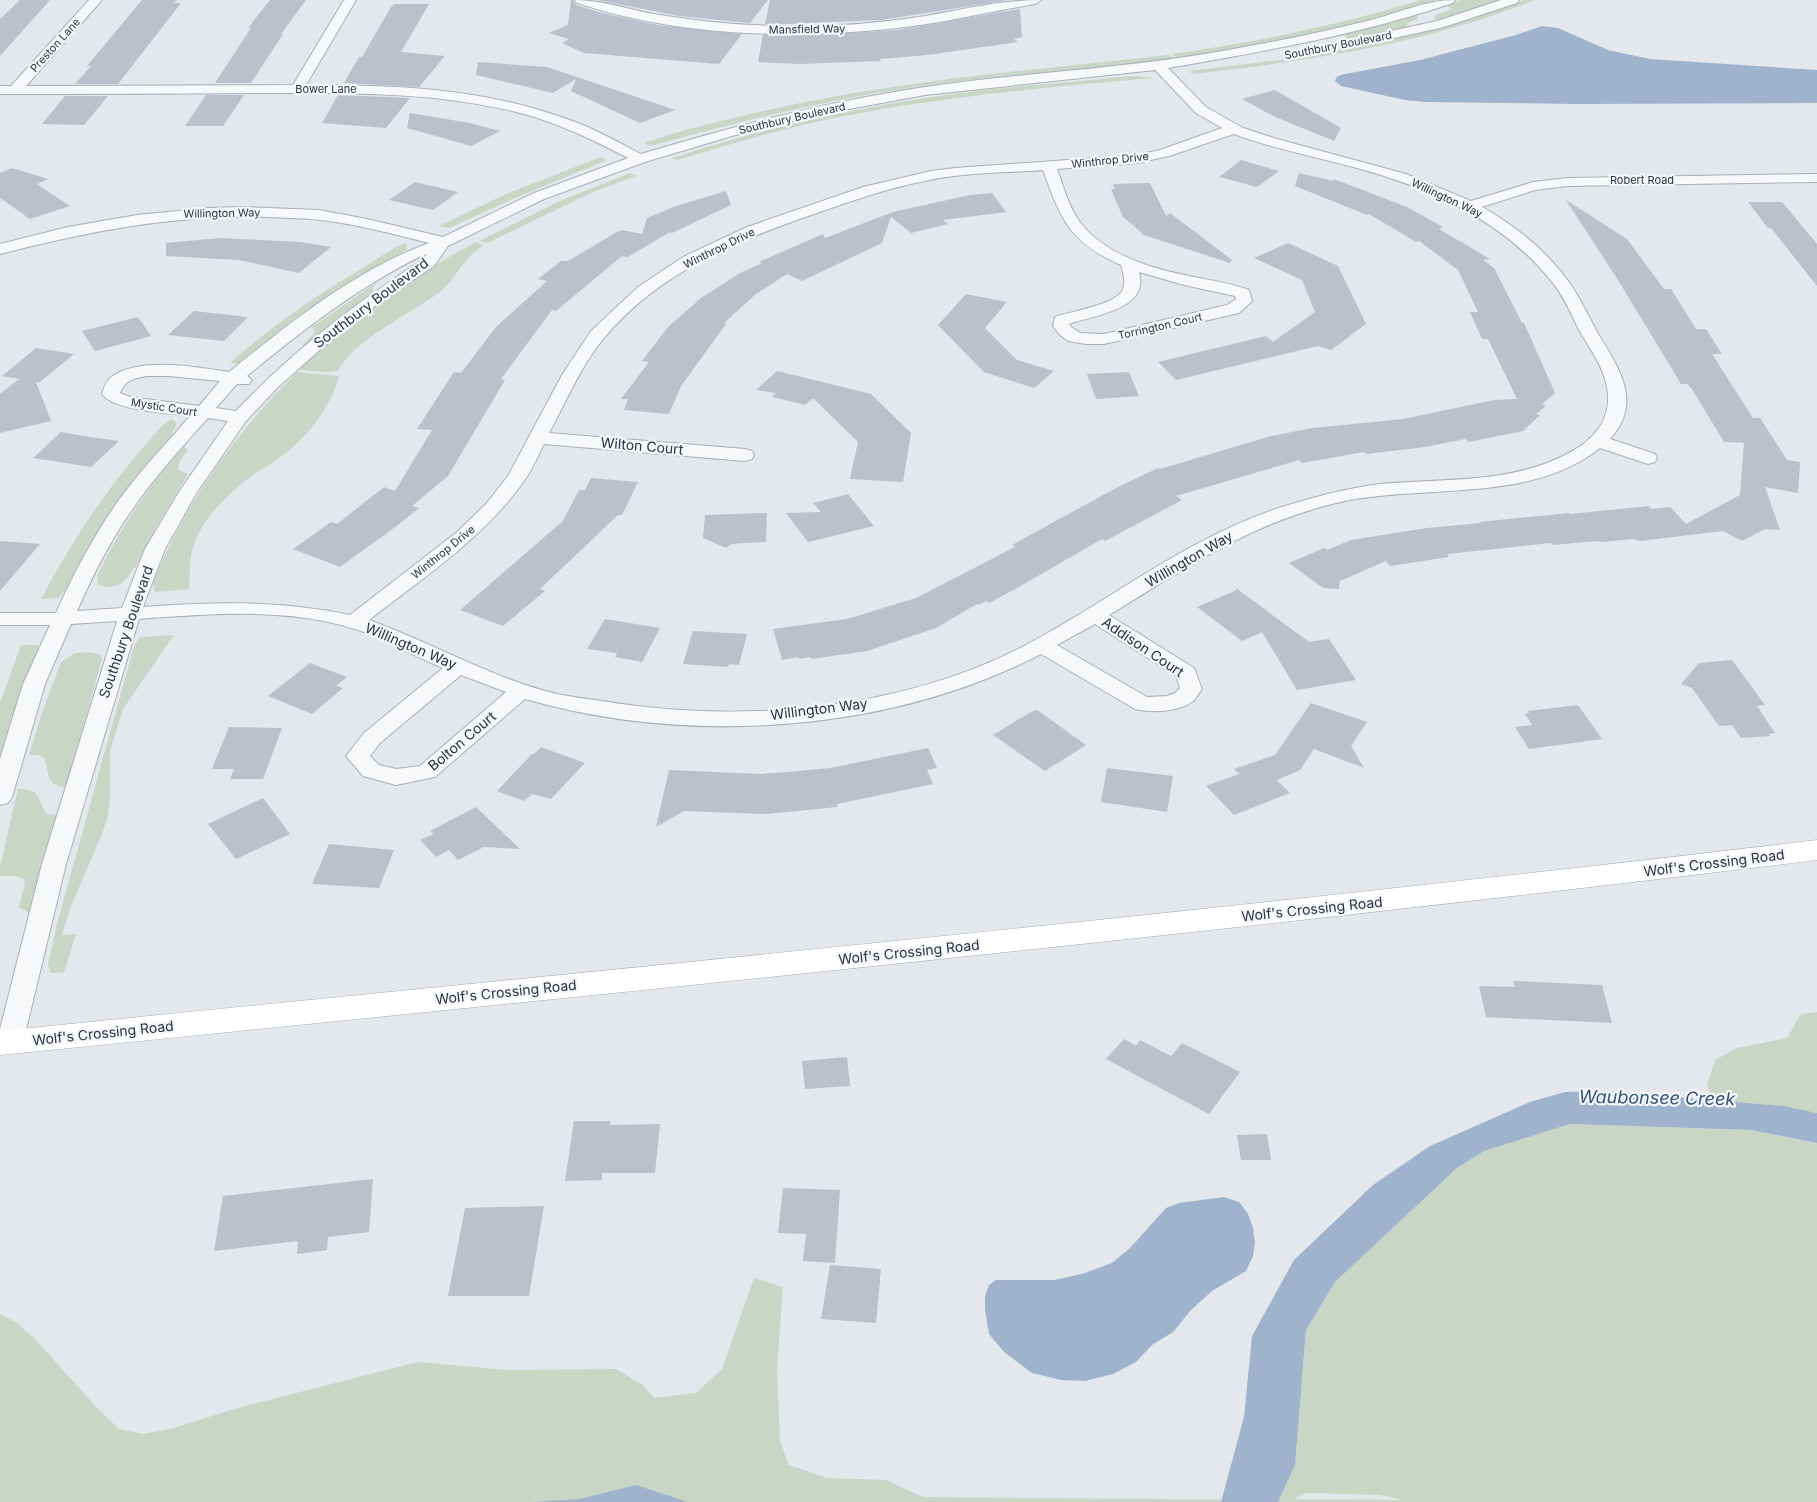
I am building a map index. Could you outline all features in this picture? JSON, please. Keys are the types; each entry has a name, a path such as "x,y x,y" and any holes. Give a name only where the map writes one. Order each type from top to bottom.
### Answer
{"main road":[{"name":"Wolf's Crossing Road","path":"5,1043 1013,941 1492,889 1817,850"}],"street":[{"name":"Preston Lane","path":"15,90 96,0"},
{"path":"298,89 350,0"},
{"name":"Mansfield Way","path":"581,0 629,14 692,24 750,30 809,30 879,26 923,20 1016,1 1035,0"},
{"name":"Southbury Boulevard","path":"0,797 34,684 62,619 102,541 126,504 201,412 233,378 283,337 350,290 405,257 445,242 539,196 640,159 727,134 812,113 925,91 1158,66 1306,40 1399,17 1449,0"},
{"name":"Southbury Boulevard","path":"1343,45 1440,24 1513,0"},
{"name":"Southbury Boulevard","path":"1158,66 1206,65 1327,48"},
{"name":"Willington Way","path":"0,619 62,619 219,608 280,610 354,622 458,666 549,699 610,710 668,717 726,719 810,713 906,697 970,678 1017,658 1095,615 1220,538 1258,521 1295,509 1371,491 1501,480 1541,471 1570,460 1599,442 1616,417 1617,394 1612,374 1564,286 1549,266 1520,240 1470,206 1410,180 1234,129 1202,109 1158,66"},
{"name":"Bower Lane","path":"0,90 298,89 409,91 473,98 531,112 581,129 640,159"},
{"name":"Winthrop Drive","path":"354,622 464,536 493,508 517,478 571,375 597,335 644,290 689,260 752,230 868,190 931,175 955,172 1137,159 1164,153 1234,129"},
{"name":"Torrington Court","path":"1049,166 1066,213 1084,237 1129,264 1176,278 1228,287 1243,294 1244,301 1233,309 1104,339 1084,340 1065,334 1061,326 1062,322 1069,318 1106,308 1124,299 1132,288 1133,279 1129,264"},
{"name":"Robert Road","path":"1470,206 1534,186 1567,182 1817,178"},
{"name":"Willington Way","path":"0,249 72,229 154,216 236,211 318,215 374,224 445,242"},
{"name":"Southbury Boulevard","path":"5,1043 54,864 130,614 155,549 188,492 240,417 271,384 326,335 367,304 428,263 445,242"},
{"name":"Mystic Court","path":"240,417 130,402 118,399 111,394 112,388 114,382 121,378 147,370 163,370 271,384"},
{"name":"Wilton Court","path":"539,438 745,455"},
{"path":"1599,442 1648,458"},
{"name":"Addison Court","path":"1041,644 1143,704 1169,703 1183,698 1192,689 1186,673 1095,615"},
{"name":"Bolton Court","path":"458,666 372,738 357,756 371,771 396,777 427,772 522,690"}],"green space":[{"path":"1421,0 1437,0 1373,19 1276,41 1178,58 1172,54 1298,32"},
{"path":"1460,0 1500,1 1438,20 1433,19 1436,15 1452,9 1447,5"},
{"path":"1524,0 1535,0 1452,28 1366,49 1236,69 1192,74 1190,71 1280,60 1390,40 1464,21"},
{"path":"1417,15 1418,19 1407,23 1407,28 1337,43 1346,37 1345,34"},
{"path":"1168,55 1174,59 893,90 790,110 650,146 644,143 737,117 868,91 968,77"},
{"path":"1133,76 1154,78 1074,85 914,104 834,118 794,127 677,160 672,158 776,128 882,105 976,91"},
{"path":"601,157 607,160 454,226 448,228 439,226 506,194"},
{"path":"630,173 636,176 593,192 487,243 479,241 560,201"},
{"path":"476,242 483,245 470,257 445,288 369,338 345,360 338,371 299,370 339,333 383,300 429,269"},
{"path":"406,243 407,249 402,253 242,364 230,363 278,323 313,299 386,253"},
{"path":"380,280 372,288 375,292 303,346 315,332 312,327"},
{"path":"297,372 339,376 324,411 299,442 276,461 242,483 225,498 210,516 198,534 192,549 189,589 155,592 154,583 158,570 177,531 206,482 239,436"},
{"path":"172,419 176,423 173,433 147,463 113,510 92,542 64,592 58,598 41,599 64,558 103,498 155,433"},
{"path":"184,446 188,450 179,462 178,470 188,474 154,531 136,567 127,578 115,586 110,587 98,584 97,576 115,541 147,492"},
{"path":"174,635 123,709 110,751 108,815 102,834 71,906 62,935 76,934 64,972 51,973 48,964 57,924 134,646 140,637"},
{"path":"21,645 38,645 38,649 0,763 0,703"},
{"path":"88,652 101,655 102,659 87,714 89,715 67,787 60,786 49,778 44,758 39,755 29,755 61,662 75,653"},
{"path":"18,789 26,789 35,793 47,814 59,815 31,914 19,907 25,883 24,879 15,876 0,876 0,867"},
{"path":"1817,1012 1817,1113 1783,1106 1713,1100 1707,1085 1715,1060 1737,1048 1787,1038 1801,1014"},
{"path":"1570,1124 1751,1130 1817,1143 1817,1502 0,1502 0,1314 17,1323 35,1339 98,1409 119,1429 143,1434 170,1429 241,1407 418,1362 508,1370 616,1369 643,1385 654,1398 696,1393 722,1369 754,1278 783,1287 777,1369 780,1441 789,1465 827,1478 886,1480 923,1497 1279,1500 1295,1465 1306,1330 1335,1282 1457,1168 1484,1151","holes":["1307,1493 1380,1495 1404,1500 1294,1499"]}],"water":[{"path":"1542,26 1558,28 1608,50 1650,59 1817,70 1817,103 1577,104 1426,102 1405,100 1341,86 1335,81 1340,75 1420,60 1516,35"},
{"name":"Waubonsee Creek","path":"1609,1091 1784,1106 1817,1113 1817,1143 1751,1130 1570,1124 1484,1151 1457,1168 1335,1282 1306,1330 1295,1465 1278,1502 1221,1502 1244,1417 1252,1336 1294,1260 1373,1185 1430,1146 1530,1102 1565,1092"},
{"path":"1224,1197 1239,1202 1248,1214 1253,1228 1255,1243 1253,1256 1246,1271 1212,1291 1191,1310 1173,1332 1152,1345 1136,1362 1113,1374 1085,1381 1061,1380 1032,1373 1004,1352 989,1334 985,1296 989,1285 996,1280 1054,1280 1082,1274 1112,1263 1130,1248 1166,1208 1179,1203"},
{"path":"636,1485 688,1502 532,1502 579,1499"}],"building":[{"path":"20,0 50,0 0,56 0,19"},
{"path":"142,0 177,0 174,3 181,3 118,84 75,84 91,66 87,66"},
{"path":"270,0 306,0 281,34 283,34 251,83 215,83 251,28 248,28"},
{"path":"571,0 576,5 602,13 658,25 742,34 719,64 584,53 562,43 569,39 549,33 568,25"},
{"path":"597,0 768,0 750,23 679,16"},
{"path":"770,0 1009,0 881,20 765,24"},
{"path":"395,4 429,4 401,52 445,56 419,87 344,83 359,57 362,57 391,7"},
{"path":"1020,9 1022,37 1014,39 1018,42 927,55 880,59 881,61 799,64 758,62 763,35 815,35 898,30"},
{"path":"478,62 547,67 675,110 640,123 571,91 576,79 553,93 476,75"},
{"path":"1275,90 1341,128 1334,141 1273,116 1242,99"},
{"path":"206,95 244,95 223,126 185,126"},
{"path":"338,95 410,98 386,128 322,123"},
{"path":"65,96 108,96 84,125 42,124"},
{"path":"410,113 470,123 500,131 471,146 407,128"},
{"path":"1241,160 1279,171 1257,187 1219,177"},
{"path":"12,168 48,179 37,184 70,206 30,219 0,198 0,173"},
{"path":"1299,173 1333,181 1334,179 1407,207 1443,227 1439,229 1490,259 1483,260 1494,268 1522,323 1524,323 1555,393 1542,404 1546,406 1536,414 1540,415 1523,431 1469,442 1465,439 1425,447 1366,454 1364,452 1302,463 1299,460 1176,496 1182,500 1105,541 1102,539 989,603 986,601 979,605 977,604 936,628 867,651 811,659 811,657 799,659 798,657 782,660 773,629 847,619 916,598 1015,547 1012,545 1114,489 1158,468 1160,469 1271,436 1313,428 1403,419 1494,400 1517,399 1488,339 1482,339 1470,312 1478,312 1458,270 1419,241 1416,242 1369,214 1367,215 1295,186"},
{"path":"415,182 458,192 433,210 389,200"},
{"path":"1150,183 1166,216 1170,213 1232,260 1230,263 1141,234 1123,217 1111,189 1115,189 1113,184"},
{"path":"726,191 731,205 672,233 670,232 628,257 622,256 556,311 552,310 501,379 505,380 448,476 412,506 419,508 340,567 293,549 331,522 337,524 384,487 395,491 432,430 417,429 454,372 461,373 496,327 547,281 538,279 561,261 568,261 615,233 622,230 642,234 647,218 676,206"},
{"path":"992,193 1006,212 943,220 948,224 911,233 891,217 882,243 802,281 787,274 756,294 724,323 726,324 681,386 669,414 624,410 628,399 621,399 649,362 642,361 668,327 701,298 742,272 762,263 759,262 823,234 825,238 893,212 970,195"},
{"path":"1566,200 1627,239 1664,289 1671,289 1696,329 1706,329 1722,354 1712,354 1753,418 1760,418 1787,460 1800,462 1798,493 1765,487 1780,530 1765,529 1742,541 1723,531 1640,541 1633,539 1553,545 1551,543 1447,554 1449,557 1390,566 1386,561 1340,581 1339,589 1323,588 1289,563 1324,548 1327,550 1351,540 1427,528 1569,513 1649,506 1651,509 1670,507 1686,524 1740,495 1744,443 1724,442 1692,389 1687,384 1681,384 1618,280"},
{"path":"1748,202 1782,202 1817,244 1817,286 1771,228 1768,228"},
{"path":"220,238 301,242 331,247 299,273 239,260 166,256 166,243"},
{"path":"1288,243 1338,266 1366,324 1331,350 1318,346 1176,380 1158,362 1266,336 1273,342 1315,312 1302,280 1254,258"},
{"path":"966,294 1007,302 985,328 1017,360 1054,371 1034,388 984,372 938,325"},
{"path":"194,311 248,317 224,341 168,335"},
{"path":"138,317 151,336 95,351 82,331"},
{"path":"36,348 74,354 40,382 36,382 51,421 0,433 0,394 19,379 2,376"},
{"path":"777,371 871,394 911,433 903,482 850,479 858,442 814,399 805,405 772,397 776,393 756,390"},
{"path":"1129,372 1139,396 1096,399 1087,374"},
{"path":"61,432 119,441 91,467 33,458"},
{"path":"591,478 638,482 622,515 618,515 540,589 545,591 503,626 460,610 563,521 579,490 585,490"},
{"path":"848,494 874,526 808,542 786,513 821,512 813,503"},
{"path":"767,513 766,542 731,544 726,548 703,538 705,515"},
{"path":"0,541 40,544 0,591"},
{"path":"1236,588 1309,642 1329,639 1356,680 1297,690 1262,632 1242,641 1197,607 1237,590"},
{"path":"605,619 660,628 642,662 615,657 617,653 587,649"},
{"path":"693,631 747,634 739,665 729,664 728,667 683,664"},
{"path":"1732,660 1765,705 1757,706 1775,733 1769,734 1770,736 1741,738 1732,725 1719,726 1692,688 1681,684 1699,663"},
{"path":"310,663 347,677 336,686 343,688 312,714 268,696"},
{"path":"1311,703 1367,722 1351,746 1364,768 1314,749 1300,770 1277,780 1290,793 1234,815 1206,786 1239,774 1234,769 1275,755"},
{"path":"1578,705 1602,739 1529,749 1515,727 1532,725 1525,714 1529,713 1528,711"},
{"path":"1037,710 1086,745 1045,771 993,735"},
{"path":"229,727 282,728 263,779 230,779 234,769 212,769"},
{"path":"541,747 585,763 551,799 532,794 524,801 497,791 532,754"},
{"path":"928,748 937,768 927,770 933,784 837,804 837,807 767,814 684,811 656,827 669,770 760,774 788,772 830,768"},
{"path":"1107,768 1173,776 1167,812 1101,802"},
{"path":"263,798 290,834 236,859 208,824"},
{"path":"476,807 520,849 484,847 458,860 449,850 436,857 420,840 434,834 430,831"},
{"path":"329,844 394,850 379,888 312,884"},
{"path":"1513,981 1602,985 1612,1023 1486,1017 1479,986 1515,987"},
{"path":"1124,1039 1136,1046 1140,1040 1171,1056 1182,1043 1240,1072 1209,1114 1106,1059"},
{"path":"847,1057 850,1086 805,1089 802,1061"},
{"path":"574,1121 610,1121 610,1125 660,1124 655,1173 602,1173 602,1180 565,1181"},
{"path":"1267,1134 1271,1160 1241,1160 1237,1135"},
{"path":"373,1179 369,1232 328,1237 327,1250 297,1254 298,1241 214,1251 223,1196"},
{"path":"783,1188 840,1190 835,1263 803,1261 806,1234 778,1233"},
{"path":"544,1206 529,1296 448,1296 465,1208"},
{"path":"830,1265 881,1269 876,1323 821,1319"}]}
